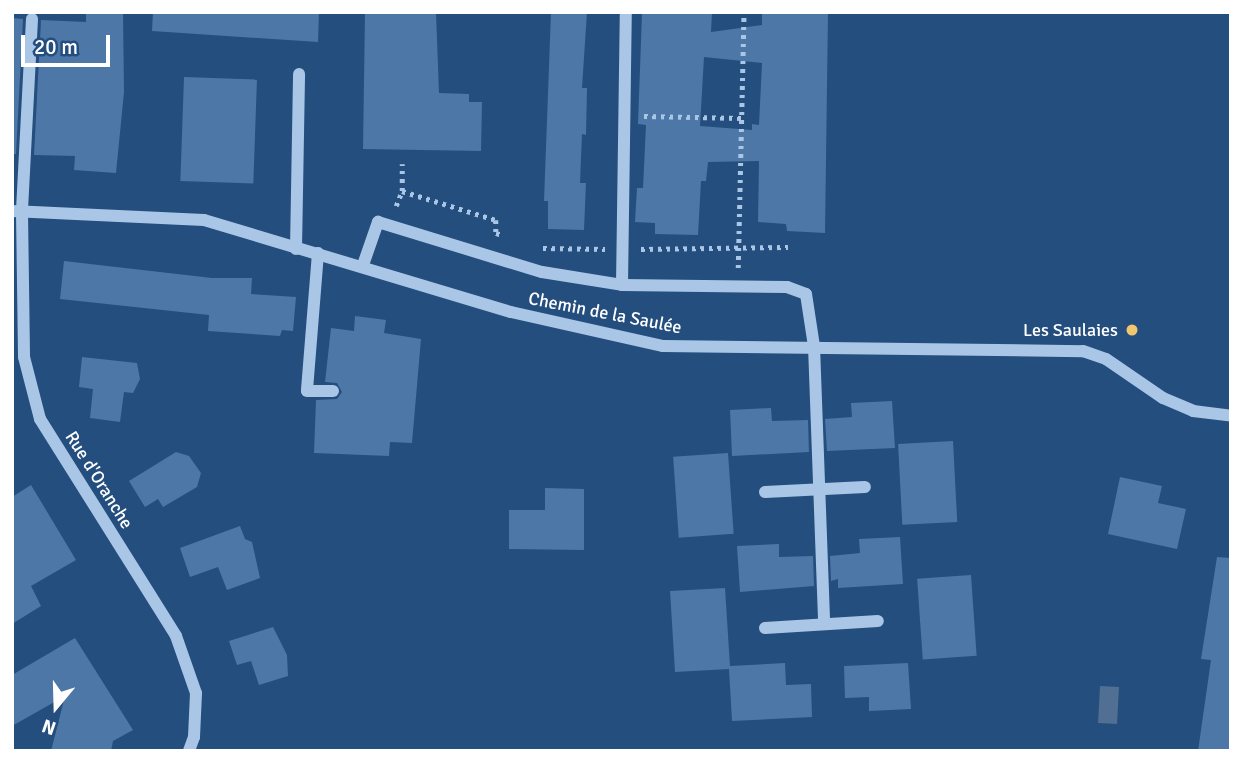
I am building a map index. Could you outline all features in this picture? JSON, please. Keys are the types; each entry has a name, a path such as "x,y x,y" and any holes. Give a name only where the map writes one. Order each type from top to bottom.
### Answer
{"street":[{"path":"622,285 626,12"},
{"name":"Rue d'Oranche","path":"32,19 17,211 24,357 40,418 176,636 196,694 194,737 189,751"},
{"path":"296,249 299,74"},
{"name":"Chemin de la Saulée","path":"17,211 204,220 296,249 363,264 511,312 663,346 762,351 814,346 1083,351 1106,359 1163,398 1193,411 1231,416"},
{"path":"363,264 377,222 542,272 622,285 787,287 806,294 814,346 824,624"},
{"path":"318,253 307,391 333,391"},
{"path":"765,492 865,486"},
{"path":"765,628 878,621"}],"path":[{"path":"737,287 744,12"},
{"path":"625,116 741,118"},
{"path":"387,226 402,191 402,164"},
{"path":"402,191 495,220 496,233 507,237"},
{"path":"539,248 788,247"}],"water":[{"path":"1100,686 1119,687 1117,724 1098,723"}],"building":[{"path":"86,12 123,12 124,92 116,173 74,170 75,156 34,155 41,20 86,22"},
{"path":"153,12 319,12 318,42 152,31"},
{"path":"365,12 436,12 439,93 469,94 469,102 482,102 481,151 363,149"},
{"path":"551,12 587,12 582,88 587,88 586,135 582,134 580,183 586,183 584,230 548,229 548,201 544,201"},
{"path":"712,12 711,32 762,25 762,12 828,12 825,233 787,231 786,224 758,222 759,161 708,162 706,181 701,181 698,235 655,234 655,223 635,222 637,188 643,188 646,125 638,124 642,13","holes":["704,57 762,63 759,125 752,124 752,130 700,126"]},
{"path":"12,18 23,19 16,154 12,154"},
{"path":"184,77 257,80 253,183 180,181"},
{"path":"64,261 212,278 252,278 251,294 296,297 293,331 282,330 280,336 208,331 209,315 60,299"},
{"path":"355,316 386,320 384,333 421,339 412,443 390,442 389,456 314,453 316,400 337,399 342,392 337,383 325,382 331,328 354,331"},
{"path":"82,357 137,363 140,379 133,393 124,392 120,422 90,418 93,389 79,387"},
{"path":"892,401 895,448 827,451 825,419 852,417 851,403"},
{"path":"771,408 772,421 808,420 809,452 732,456 730,410"},
{"path":"953,441 957,522 902,525 898,444"},
{"path":"176,452 189,456 201,473 197,487 163,507 158,499 145,507 129,481"},
{"path":"728,453 734,534 679,538 673,457"},
{"path":"1120,477 1162,486 1158,503 1186,509 1177,549 1108,534"},
{"path":"31,485 76,560 31,586 41,606 12,624 12,497"},
{"path":"545,488 584,489 584,550 509,549 509,510 545,510"},
{"path":"240,526 245,539 252,542 260,578 227,590 218,567 190,577 180,548"},
{"path":"900,537 903,584 838,588 838,579 831,581 830,556 860,553 859,539"},
{"path":"779,544 779,557 813,556 814,586 740,592 737,546"},
{"path":"1217,557 1231,558 1231,751 1198,751 1211,660 1201,659"},
{"path":"971,575 977,656 923,660 917,579"},
{"path":"725,588 730,666 785,663 786,685 811,684 812,717 732,721 729,669 675,672 670,591"},
{"path":"273,627 287,655 288,676 259,685 251,661 237,665 229,641"},
{"path":"75,638 133,730 113,741 111,751 51,751 65,696 12,726 12,675"},
{"path":"908,663 911,709 869,711 869,697 845,698 844,666"}],"place":[{"name":"Les Saulaies","path":"1132,330"}]}
